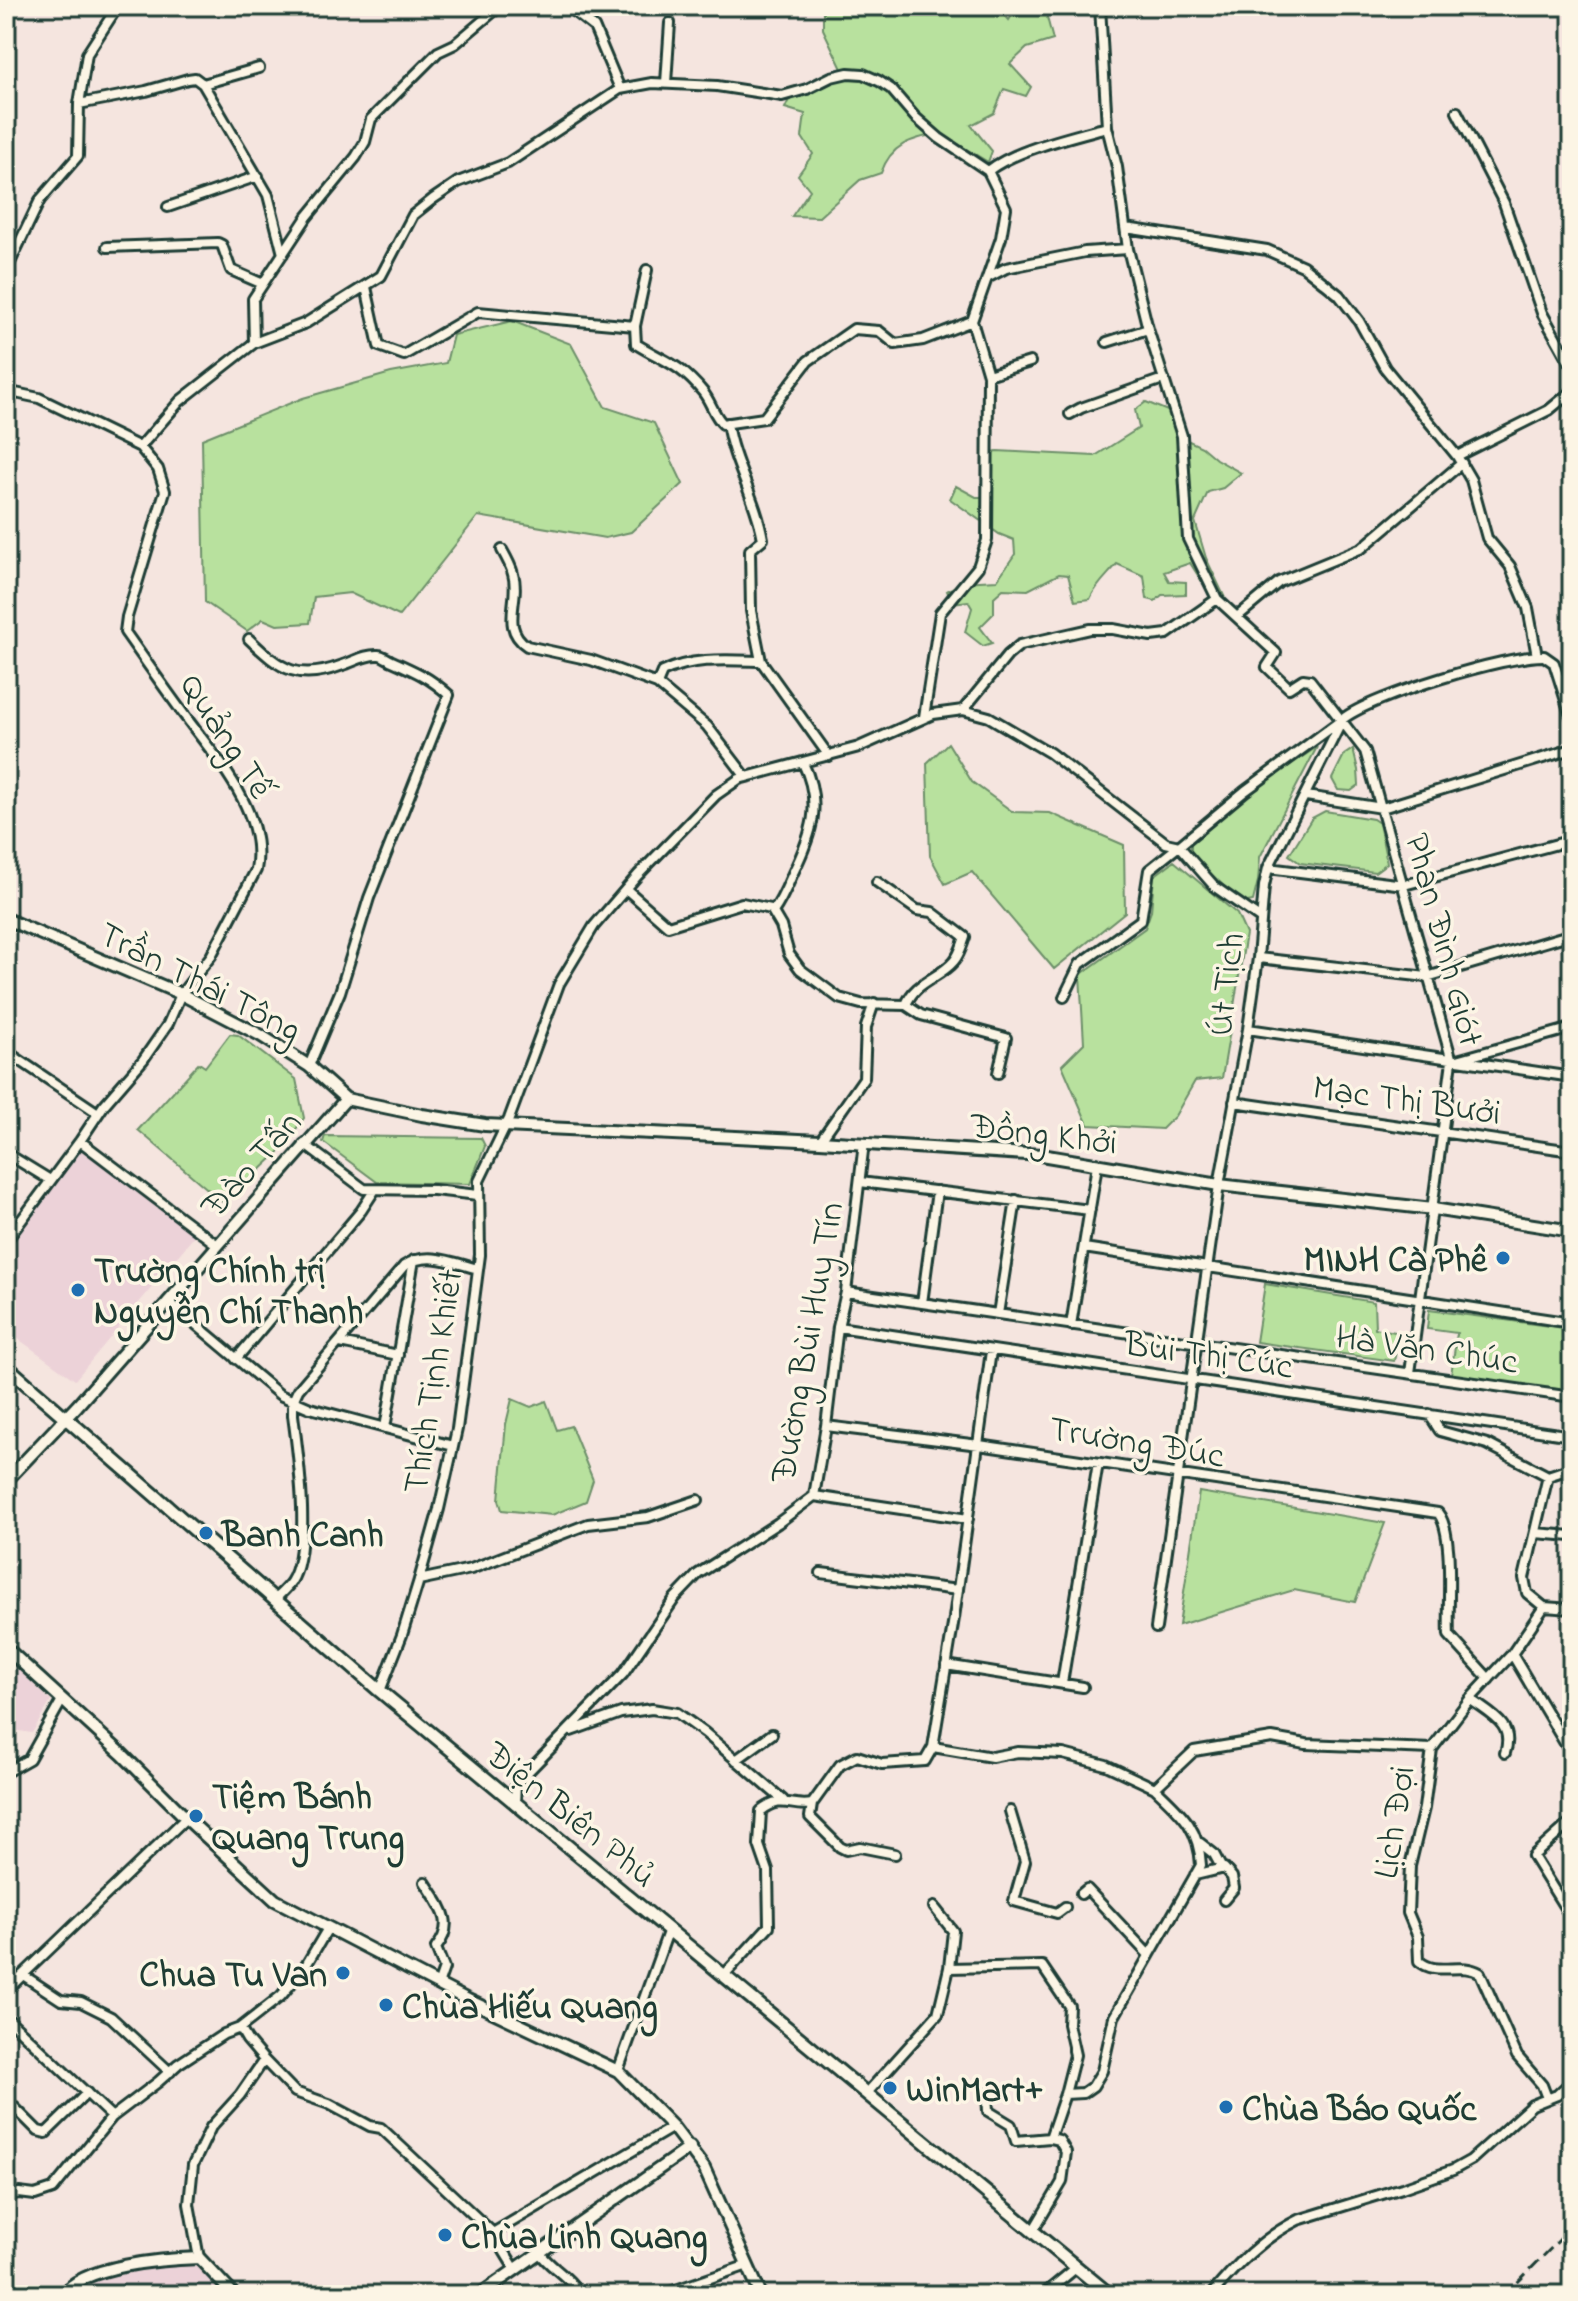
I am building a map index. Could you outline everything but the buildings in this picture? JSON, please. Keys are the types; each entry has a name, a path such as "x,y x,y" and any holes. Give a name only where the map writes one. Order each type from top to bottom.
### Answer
{"main road":[{"name":"Điện Biên Phủ","path":"6,1366 380,1691 1110,2295"}],"street":[{"path":"6,271 40,200 78,156 79,104 87,54 118,6"},
{"path":"254,343 253,299 307,217 356,157 365,142 371,119 438,52 455,44 500,6"},
{"path":"567,6 594,27 620,89"},
{"path":"1119,6 1100,7 1107,127 1117,167 1128,249 1148,329 1182,436 1186,530 1217,599 1237,617 1279,582 1362,548 1459,460 1549,410 1572,391"},
{"path":"666,83 670,23"},
{"path":"203,84 259,68"},
{"path":"6,391 39,398 140,447 180,401 254,343 306,323 381,276 413,215 433,199 458,182 508,163 620,89 666,83 717,86 782,96 807,89 831,77 863,74 891,89 915,117 939,138 988,171 1006,214 1001,238 972,321 988,375 986,547 978,567 940,613 924,717"},
{"path":"79,104 195,78 203,84 258,176 273,210 283,254"},
{"path":"1457,112 1504,203 1542,313 1572,367"},
{"path":"988,171 1000,162 1107,127"},
{"path":"168,207 258,176"},
{"path":"1126,228 1254,246 1283,256 1330,286 1351,310 1385,368 1459,460 1475,490 1487,538 1510,566 1528,608 1537,656"},
{"path":"107,247 218,243 222,245 231,270 263,284"},
{"path":"987,278 1006,268 1085,252 1128,249"},
{"path":"647,270 635,326 636,344 672,362 687,374 705,395 719,422 764,418 808,361 854,329 879,331 895,344 923,340 972,321"},
{"path":"366,287 379,346 404,355 478,312 635,326"},
{"path":"1107,342 1148,329"},
{"path":"988,375 1030,362"},
{"path":"1070,414 1163,379"},
{"path":"727,423 729,438 763,539 750,550 751,611 761,661 829,756"},
{"name":"Quảng Tế","path":"6,1241 98,1113 168,1024 181,994 211,956 256,870 259,854 254,827 232,779 125,632 165,491 158,469 140,447"},
{"path":"502,550 514,575 512,632 518,640 527,646 591,660 657,684 707,726 746,777"},
{"path":"1217,599 1173,631 1160,635 1090,629 1020,645 1008,655 963,710 989,717 1050,753 1166,843 1179,846 1215,887 1261,919"},
{"name":"Phan Đình Giót","path":"1237,617 1276,653 1267,667 1290,689 1301,680 1310,680 1365,751 1452,1061 1410,1373"},
{"path":"249,639 276,664 300,671 323,670 342,666 359,657 380,655 419,672 449,695 369,898 340,992 309,1066"},
{"path":"1064,997 1080,964 1141,920 1149,870 1245,791 1354,709 1497,663 1537,656 1550,658 1572,720"},
{"path":"657,684 662,672 679,664 718,659 761,661"},
{"path":"1560,681 1572,673"},
{"name":"Thích Tịnh Khiết","path":"380,1691 419,1580 453,1446 478,1269 479,1181 505,1125 559,984 594,926 626,889 716,795 739,779 859,747 933,714 963,710"},
{"name":"Út Tịch","path":"1156,1628 1219,1185 1248,1029 1268,868 1343,719"},
{"path":"1306,796 1382,808 1572,749"},
{"path":"773,912 783,899 809,838 814,811 812,781 803,763"},
{"path":"1268,868 1404,885 1572,840"},
{"path":"877,882 917,910 932,912 965,937 957,957 918,986 906,1005"},
{"path":"626,889 668,926 742,903 771,909 781,926 789,954 800,969 839,998 861,1004 906,1005 921,1015 1006,1038 998,1073"},
{"name":"Trần Thái Tông","path":"6,919 181,994 260,1035 309,1066 346,1099 422,1115 505,1125"},
{"path":"1258,958 1427,977 1572,934"},
{"path":"820,1141 864,1078 866,1027 874,1003"},
{"path":"1452,1061 1572,1028"},
{"path":"1248,1029 1572,1077"},
{"path":"6,1051 98,1113"},
{"name":"Đào Tấn","path":"6,1481 66,1418 346,1099"},
{"name":"Mạc Thị Bưởi","path":"1234,1102 1572,1151"},
{"name":"Đồng Khởi","path":"505,1125 1041,1155 1219,1185 1433,1209 1572,1231"},
{"path":"80,1141 216,1244"},
{"name":"Đường Bùi Huy Tín","path":"515,1804 516,1784 623,1674 675,1598 698,1574 814,1496 838,1327 846,1292 864,1143"},
{"path":"304,1144 360,1187 374,1191 434,1190 478,1195"},
{"path":"6,1153 50,1180"},
{"path":"1071,1325 1097,1165"},
{"path":"860,1182 1090,1210"},
{"path":"236,1359 361,1211 374,1191"},
{"path":"922,1303 937,1191"},
{"path":"998,1314 1016,1200"},
{"path":"1084,1248 1572,1323"},
{"path":"274,1600 292,1580 302,1537 293,1401 298,1390 404,1266 421,1257 478,1269"},
{"path":"385,1428 414,1260"},
{"name":"Hà Văn Chúc","path":"846,1292 1572,1397"},
{"path":"168,1301 280,1395 453,1446"},
{"name":"Bùi Thị Cúc","path":"838,1327 1572,1436"},
{"path":"340,1343 398,1355"},
{"path":"895,1854 860,1847 846,1850 840,1847 810,1817 812,1804 840,1765 857,1756 882,1764 925,1761 933,1747 991,1351"},
{"path":"1429,1414 1440,1431 1487,1444 1548,1476 1572,1468"},
{"name":"Trường Đúc","path":"826,1426 979,1445 1438,1513 1443,1520 1448,1562 1449,1635 1489,1679"},
{"path":"1062,1683 1098,1463"},
{"path":"1548,1476 1524,1578 1527,1593 1544,1607 1572,1609"},
{"path":"814,1496 968,1519"},
{"path":"419,1580 471,1569 588,1524 648,1517 698,1500"},
{"path":"1535,1533 1572,1536"},
{"path":"821,1573 958,1590"},
{"name":"Lịch Đợi","path":"1544,1607 1512,1654 1470,1699 1432,1749 1424,1808 1410,1866 1408,1913 1418,1937 1419,1961 1426,1968 1473,1969 1480,1973 1517,2056 1542,2085 1547,2098"},
{"path":"6,1648 275,1900 438,1985 618,2071 673,2127 704,2168 761,2295"},
{"path":"1512,1654 1572,1755"},
{"path":"946,1665 1083,1687"},
{"path":"1470,1699 1506,1730 1509,1738 1505,1753"},
{"path":"6,1772 29,1759 62,1700"},
{"path":"568,1732 621,1713 652,1709 677,1713 783,1800"},
{"path":"736,1760 772,1734"},
{"path":"1155,1788 1194,1751 1272,1738 1306,1744 1432,1749"},
{"path":"933,1747 992,1757 1018,1752 1063,1754 1106,1765 1155,1788 1180,1812 1200,1843 1214,1854 1221,1867 1232,1877 1234,1888 1224,1900"},
{"path":"725,1974 769,1926 768,1871 759,1845 761,1811 771,1803 783,1800 812,1804"},
{"path":"1010,1811 1025,1861 1014,1901 1057,1913 1065,1907"},
{"path":"6,1991 186,1818"},
{"path":"1572,1821 1533,1856 1572,1919"},
{"path":"1065,2094 1083,2093 1093,2086 1102,2071 1114,2017 1201,1865 1200,1843"},
{"path":"1195,1875 1221,1867"},
{"path":"425,1882 447,1918 444,1937 436,1948 444,1968 438,1985"},
{"path":"1081,1894 1087,1889 1148,1954"},
{"path":"867,2093 938,2014 949,1968 953,1931 934,1907"},
{"path":"6,2196 19,2193 35,2195 53,2189 112,2117 198,2050 240,2028 281,1996 305,1967 328,1928"},
{"path":"618,2071 669,1929"},
{"path":"949,1968 1042,1966 1069,2006 1068,2024 1075,2055 1050,2138"},
{"path":"23,1975 61,2000 81,2002 111,2017 170,2072"},
{"path":"6,2017 112,2117"},
{"path":"240,2028 264,2060 295,2092 329,2104 370,2126 381,2128 493,2233 515,2269"},
{"path":"234,2295 199,2258 189,2204 193,2165 211,2127 240,2095 264,2060"},
{"path":"1211,2295 1238,2262 1284,2226 1453,2170 1471,2160 1532,2105 1557,2095 1572,2081"},
{"path":"6,2099 38,2131 46,2133 87,2093"},
{"path":"987,2094 988,2111 1011,2125 1016,2141 1050,2138 1059,2140 1066,2152 1062,2182 1033,2231"},
{"path":"493,2233 673,2127"},
{"path":"479,2295 690,2147"},
{"path":"539,2252 573,2285 579,2295"},
{"path":"63,2295 78,2280 97,2273 169,2259 199,2258"},
{"path":"661,2295 748,2265"},
{"path":"1043,2295 1077,2267"}],"shaded area":[{"name":"Trường Chính trị Nguyễn Chí Thanh","path":"81,1147 196,1234 75,1380 6,1330 6,1249"},
{"path":"6,1658 51,1701 32,1733 6,1729"},
{"path":"186,2264 205,2270 228,2295 71,2295 103,2279 148,2268"}],"green space":[{"path":"823,6 997,6 1009,20 1018,6 1044,6 1053,40 1027,48 1010,64 1031,87 1026,96 1004,89 994,113 971,125 992,151 988,162 940,133 920,138 896,149 881,173 860,180 819,217 792,216 810,190 798,175 813,154 802,137 805,114 785,108 792,93 843,71 823,29"},
{"path":"512,321 571,344 605,407 654,423 683,484 631,532 605,538 478,516 399,616 350,593 314,597 310,623 277,625 263,619 247,631 205,602 202,439 303,398 391,373 446,363 453,335"},
{"path":"1146,402 1170,412 1179,447 1187,440 1241,473 1223,488 1208,492 1195,521 1206,558 1225,598 1218,601 1210,594 1190,563 1164,572 1169,581 1186,582 1186,594 1162,595 1155,601 1147,599 1144,576 1117,564 1090,599 1075,601 1068,575 1059,574 1028,590 1003,589 994,597 994,613 980,627 992,643 983,646 965,632 972,608 968,601 953,603 947,591 962,582 997,580 1015,554 1014,540 999,534 950,499 956,486 976,497 987,497 983,454 997,451 1095,456 1139,428 1135,410"},
{"path":"948,743 972,782 1013,812 1050,813 1124,845 1125,912 1054,969 972,872 945,884 930,856 927,763"},
{"path":"1317,747 1260,857 1253,901 1242,903 1191,855 1191,841 1250,792"},
{"path":"1353,749 1359,785 1351,791 1338,790 1332,779 1344,755"},
{"path":"1325,811 1373,819 1379,823 1387,863 1375,872 1300,863 1289,855 1312,818"},
{"path":"1174,861 1237,914 1246,934 1222,1078 1195,1081 1175,1116 1162,1129 1088,1125 1062,1065 1084,1043 1080,975 1145,928 1151,911 1154,876"},
{"path":"230,1034 238,1035 296,1079 304,1118 280,1151 225,1204 138,1130 199,1063 205,1067"},
{"path":"325,1136 481,1138 485,1146 470,1184 377,1182 323,1142"},
{"path":"1265,1284 1374,1302 1375,1328 1400,1333 1394,1361 1256,1342"},
{"path":"1429,1310 1572,1329 1572,1391 1451,1375 1457,1333 1427,1329"},
{"path":"512,1399 531,1407 546,1401 557,1430 571,1426 593,1480 586,1501 552,1515 502,1510 499,1500 506,1424"},
{"path":"1199,1492 1385,1523 1355,1602 1294,1590 1179,1625"}],"railway":[{"path":"1505,2295 1572,2227"}],"place":[{"name":"MINH Cà Phê","path":"1503,1258"},
{"name":"Trường Chính trị Nguyễn Chí Thanh","path":"78,1290"},
{"name":"Banh Canh","path":"206,1533"},
{"name":"Tiệm Bánh Quang Trung","path":"196,1816"},
{"name":"Chua Tu Van","path":"343,1973"},
{"name":"Chùa Hiếu Quang","path":"386,2005"},
{"name":"WinMart+","path":"890,2088"},
{"name":"Chùa Báo Quốc","path":"1226,2107"},
{"name":"Chùa Linh Quang","path":"445,2235"}]}
